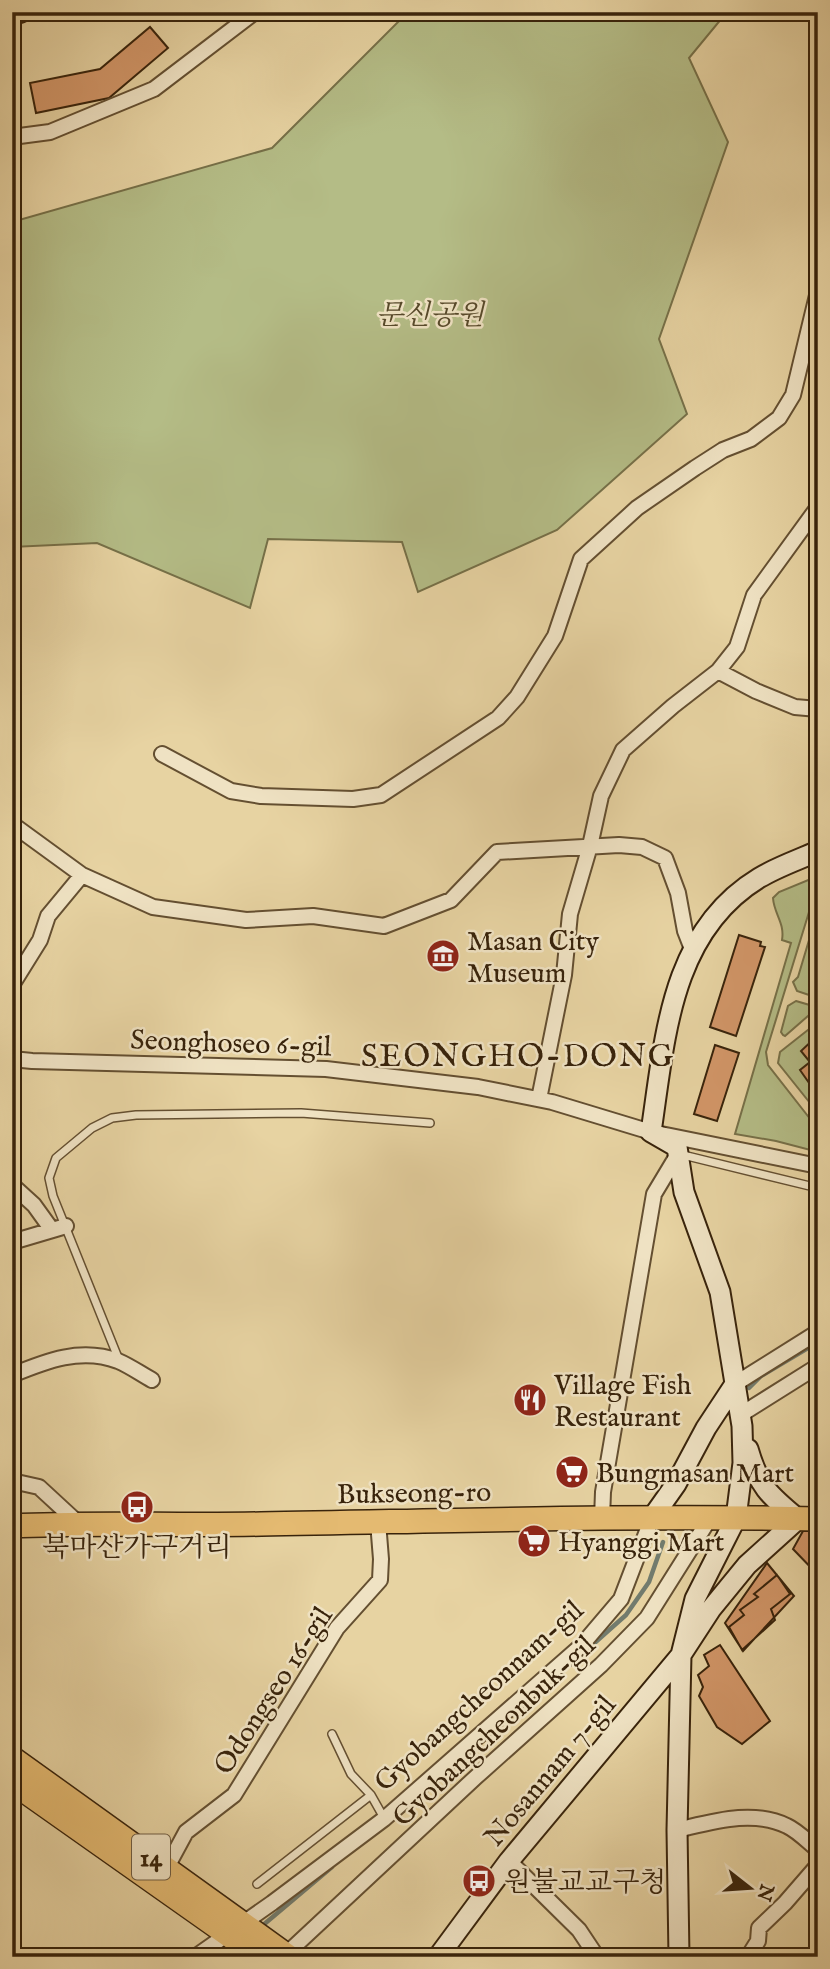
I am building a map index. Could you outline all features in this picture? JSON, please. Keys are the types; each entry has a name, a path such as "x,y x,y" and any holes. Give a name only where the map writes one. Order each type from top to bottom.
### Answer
{"main road":[{"path":"12,16 21,12"},
{"path":"808,1519 770,1496 755,1475 741,1420 720,1292 684,1192 677,1147 651,1132 670,1007 691,949 721,909 759,877 818,851"},
{"name":"Gyobangcheonnam-gil","path":"652,1518 676,1484 706,1428 735,1384"},
{"path":"679,1957 677,1830 681,1655 695,1599 736,1518 743,1463 741,1420"},
{"name":"Bukseong-ro","path":"12,1526 78,1523 189,1526 602,1518 808,1519"},
{"name":"Nosannam 7-gil","path":"438,1957 509,1861 681,1655 711,1609 747,1565 808,1519"},
{"name":"14","path":"12,1758 166,1869 234,1928 260,1957"},
{"name":"14","path":"12,1783 234,1928 286,1956"}],"street":[{"path":"12,137 50,132 154,89 255,12"},
{"path":"162,754 230,791 261,796 353,799 372,797 381,796 498,718 517,697 555,636 581,559 637,508 695,467 723,450 751,439 779,418 793,395 818,291"},
{"path":"538,1099 564,975 570,914 601,796 623,750 718,671 737,646 754,595 818,507"},
{"path":"718,671 795,708 818,709"},
{"path":"12,824 82,876 153,907 246,920 313,916 384,926 451,900 497,852 619,845 642,847 665,859 678,892 691,949"},
{"path":"12,985 40,940 48,916 82,876"},
{"name":"Seonghoseo 6-gil","path":"12,1059 326,1069 478,1087 538,1099 651,1132 818,1166"},
{"path":"602,1518 603,1492 654,1194 678,1154"},
{"path":"12,1185 59,1228"},
{"path":"12,1242 59,1228"},
{"name":"Gyobangcheonnam-gil","path":"735,1384 818,1332"},
{"path":"12,1375 71,1355 100,1356 120,1362 152,1380"},
{"path":"741,1420 818,1366"},
{"path":"12,1480 39,1487 78,1523"},
{"name":"Gyobangcheonnam-gil","path":"195,1957 384,1819 581,1646 621,1599 652,1518"},
{"name":"Gyobangcheonbuk-gil","path":"286,1956 476,1777 601,1665 647,1618 710,1518"},
{"name":"Odongseo 16-gil","path":"166,1869 186,1832 234,1795 337,1628 380,1580 382,1559 378,1522"},
{"path":"677,1830 725,1819 759,1817 788,1826 818,1850"},
{"path":"509,1861 579,1930 597,1957"},
{"path":"748,1957 758,1941 759,1928 818,1865"}],"lane":[{"path":"120,1362 59,1228 49,1178 57,1158 92,1128 112,1118 136,1115 301,1113 430,1123"},
{"path":"678,1154 818,1188"},
{"path":"332,1734 351,1774 370,1795 384,1819"},
{"path":"257,1884 370,1795"}],"green space":[{"name":"문신공원","path":"408,12 727,12 689,58 728,142 659,339 687,414 557,530 418,592 402,542 268,539 250,608 97,543 12,547 12,222 272,148"},
{"path":"818,876 818,895 813,899 766,1052 768,1065 818,1129 818,1152 735,1134 791,943 782,940 782,929 773,898 779,892"},
{"path":"818,910 818,998 797,991 793,982 798,977"},
{"path":"796,1001 816,1009 785,1036 781,1032 788,1006"},
{"path":"818,1022 818,1113 778,1063 780,1052"}],"building":[{"path":"150,27 168,48 109,98 36,113 30,83 100,69"},
{"path":"739,935 761,942 760,946 765,947 736,1036 710,1027"},
{"path":"818,1035 818,1091 814,1090 800,1070 810,1062 801,1051"},
{"path":"715,1045 739,1053 717,1121 694,1114"},
{"path":"803,1531 818,1531 818,1575 793,1549"},
{"path":"767,1563 794,1596 743,1651 725,1623"},
{"path":"777,1575 790,1594 771,1609 775,1620 742,1650 729,1627 744,1615 740,1610 758,1597 754,1594"},
{"path":"720,1645 770,1721 742,1744 717,1727 699,1696 703,1687 698,1675 709,1666 704,1655"}],"waterway":[{"path":"749,1388 761,1376 818,1342"},
{"path":"563,1671 626,1615 649,1582 663,1542"},
{"path":"262,1926 332,1867"},
{"path":"226,1957 235,1950"}],"place":[{"name":"Masan City Museum","path":"443,956"},
{"name":"Village Fish Restaurant","path":"530,1400"},
{"name":"Bungmasan Mart","path":"572,1472"},
{"name":"북마산가구거리","path":"137,1507"},
{"name":"Hyanggi Mart","path":"534,1541"},
{"name":"원불교교구청","path":"479,1881"}],"district":[{"name":"SEONGHO-DONG","path":"518,1055"}]}
